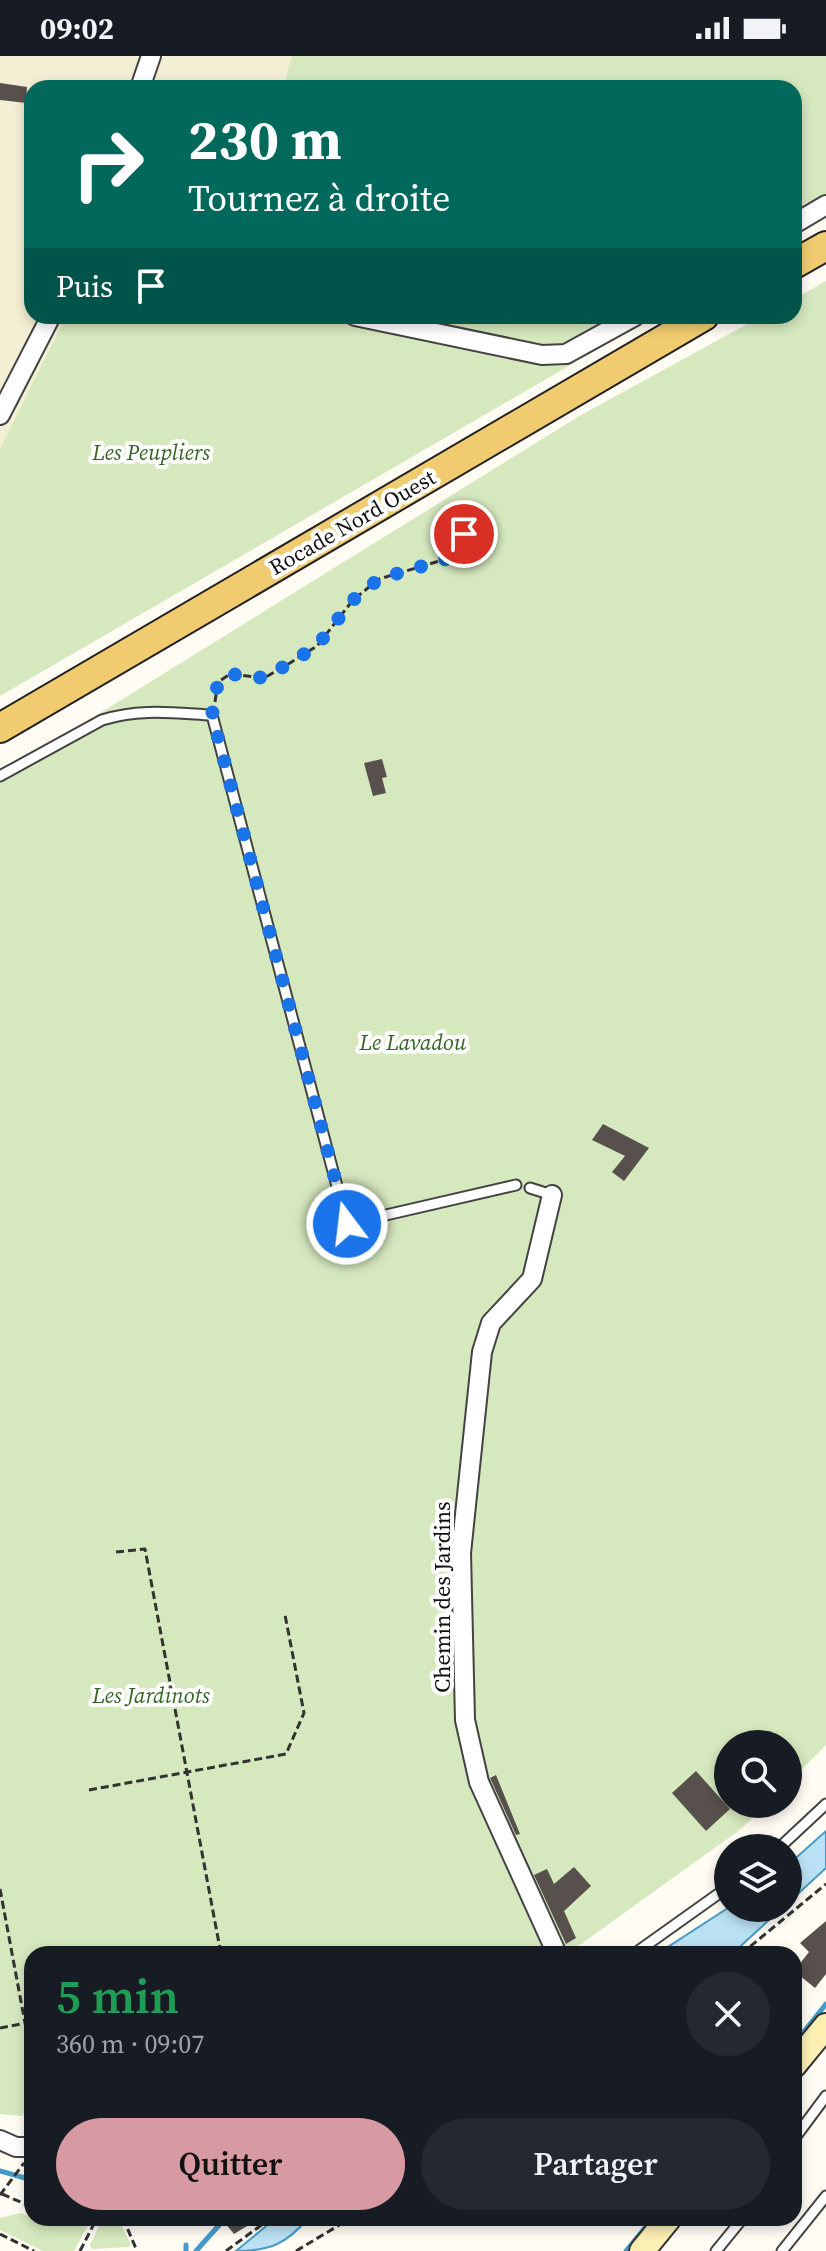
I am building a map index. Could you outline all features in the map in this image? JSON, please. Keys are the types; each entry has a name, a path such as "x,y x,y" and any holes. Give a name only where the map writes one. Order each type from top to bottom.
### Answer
{"main road":[{"path":"802,260 826,246"},
{"name":"Rocade Nord Ouest","path":"0,728 690,324"}],"street":[{"path":"143,80 151,56"},
{"path":"802,219 826,205"},
{"path":"0,415 47,324"},
{"path":"393,324 542,355 566,354 620,324"},
{"name":"Chemin des Jardins","path":"552,1195 532,1279 491,1323 482,1352 461,1553 465,1720 479,1782 553,1946"},
{"path":"802,2055 826,2026"},
{"path":"0,2140 24,2147"},
{"path":"642,2251 662,2226"}],"lane":[{"path":"0,776 111,717 139,711 212,715 347,1224 516,1185"},
{"path":"530,1188 552,1195"},
{"path":"794,1834 826,1804"},
{"path":"645,1946 714,1897"},
{"path":"802,2128 826,2096"},
{"path":"782,2251 826,2196"},
{"path":"716,2251 736,2226"}],"path":[{"path":"212,715 218,682 230,674 264,678 290,663 317,646 353,600 379,579 446,559 464,534"},
{"path":"116,1552 145,1549 219,1946"},
{"path":"89,1790 286,1754 304,1713 285,1615"},
{"path":"751,1946 826,1884"},
{"path":"0,1889 24,2018"},
{"path":"0,2028 24,2023"},
{"path":"18,2170 1,2194 24,2204"},
{"path":"80,2251 93,2226"},
{"path":"126,2226 137,2250 131,2251"},
{"path":"226,2251 260,2226"},
{"path":"296,2251 338,2226"},
{"path":"0,2234 34,2251"}],"shaded area":[{"path":"0,56 292,56 285,80 24,80 24,324 62,324 0,449"}],"green space":[{"path":"292,56 826,56 826,217 802,230 802,80 285,80"},
{"name":"Le Lavadou","path":"826,281 826,1745 802,1769 802,1730 714,1730 714,1818 752,1818 734,1834 714,1834 714,1848 577,1946 24,1946 24,2113 22,2116 0,2114 0,775 581,415 747,324 802,324 802,294"},
{"name":"Les Peupliers","path":"62,324 641,324 0,696 0,449"},
{"path":"21,2213 24,2214 24,2226 88,2226 74,2251 43,2251 0,2230 0,2218"},
{"path":"99,2226 122,2226 131,2245 92,2249 90,2245"}],"water":[{"path":"826,1831 826,1868 802,1890 802,1852"},
{"path":"714,1917 714,1922 767,1922 741,1946 669,1946"},
{"path":"266,2226 300,2226 276,2244 258,2250 236,2251"}],"building":[{"path":"0,83 24,87 24,103 0,100"},
{"path":"382,759 387,777 382,778 386,793 373,796 364,763"},
{"path":"603,1124 649,1148 624,1181 612,1172 625,1156 592,1140"},
{"path":"696,1771 714,1791 714,1818 720,1818 706,1831 672,1793"},
{"path":"496,1775 520,1834 516,1835 490,1778"},
{"path":"574,1867 591,1886 564,1911 576,1938 566,1944 534,1875 547,1869 554,1884"},
{"path":"826,1921 826,1974 815,1988 802,1977 802,1961 809,1952 800,1943"},
{"path":"228,2226 247,2226 234,2234"}],"waterway":[{"path":"802,2034 826,2004"},
{"path":"0,2171 24,2178"},
{"path":"196,2251 218,2226"},
{"path":"626,2251 646,2226"},
{"path":"186,2245 186,2251"}],"route":[{"path":"347,1224 212,715 218,682 230,674 244,673 264,678 290,663 317,646 353,600 379,579 446,559 464,534"}],"park label":[{"name":"Les Jardinots","path":"151,1695"}]}
